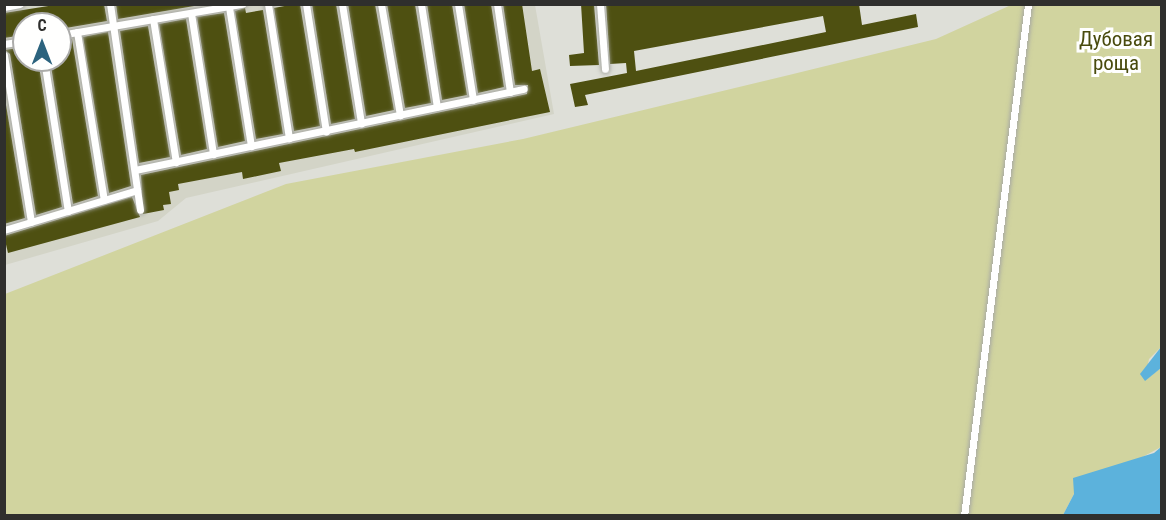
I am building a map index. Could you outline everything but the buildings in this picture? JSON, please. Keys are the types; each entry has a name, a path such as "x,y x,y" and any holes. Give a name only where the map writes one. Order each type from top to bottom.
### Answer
{"lane":[{"path":"4,7 20,4"},
{"path":"110,4 140,210"},
{"path":"72,33 242,4"},
{"path":"268,4 290,138"},
{"path":"306,4 326,130"},
{"path":"342,4 361,123"},
{"path":"381,4 400,115"},
{"path":"421,4 438,107"},
{"path":"458,4 473,100"},
{"path":"497,4 510,92"},
{"path":"600,4 604,69"},
{"path":"964,516 1028,4"},
{"path":"229,7 251,146"},
{"path":"191,13 213,154"},
{"path":"153,19 176,162"},
{"path":"77,32 104,200"},
{"path":"4,55 31,222"},
{"path":"46,72 68,211"},
{"path":"135,170 524,89"},
{"path":"4,230 137,190"}],"shaded area":[{"path":"5,5 535,5 554,114 186,198 158,221 5,265"}],"green space":[{"name":"Дубовая роща","path":"1011,5 1161,5 1161,347 1149,359 1145,380 1161,368 1161,447 1074,494 1063,515 5,516 5,294 286,184 523,139 936,39"}],"water":[{"path":"1161,347 1161,368 1145,381 1140,374"},
{"path":"1161,447 1161,515 1063,515 1074,494 1073,478 1154,453"}]}
